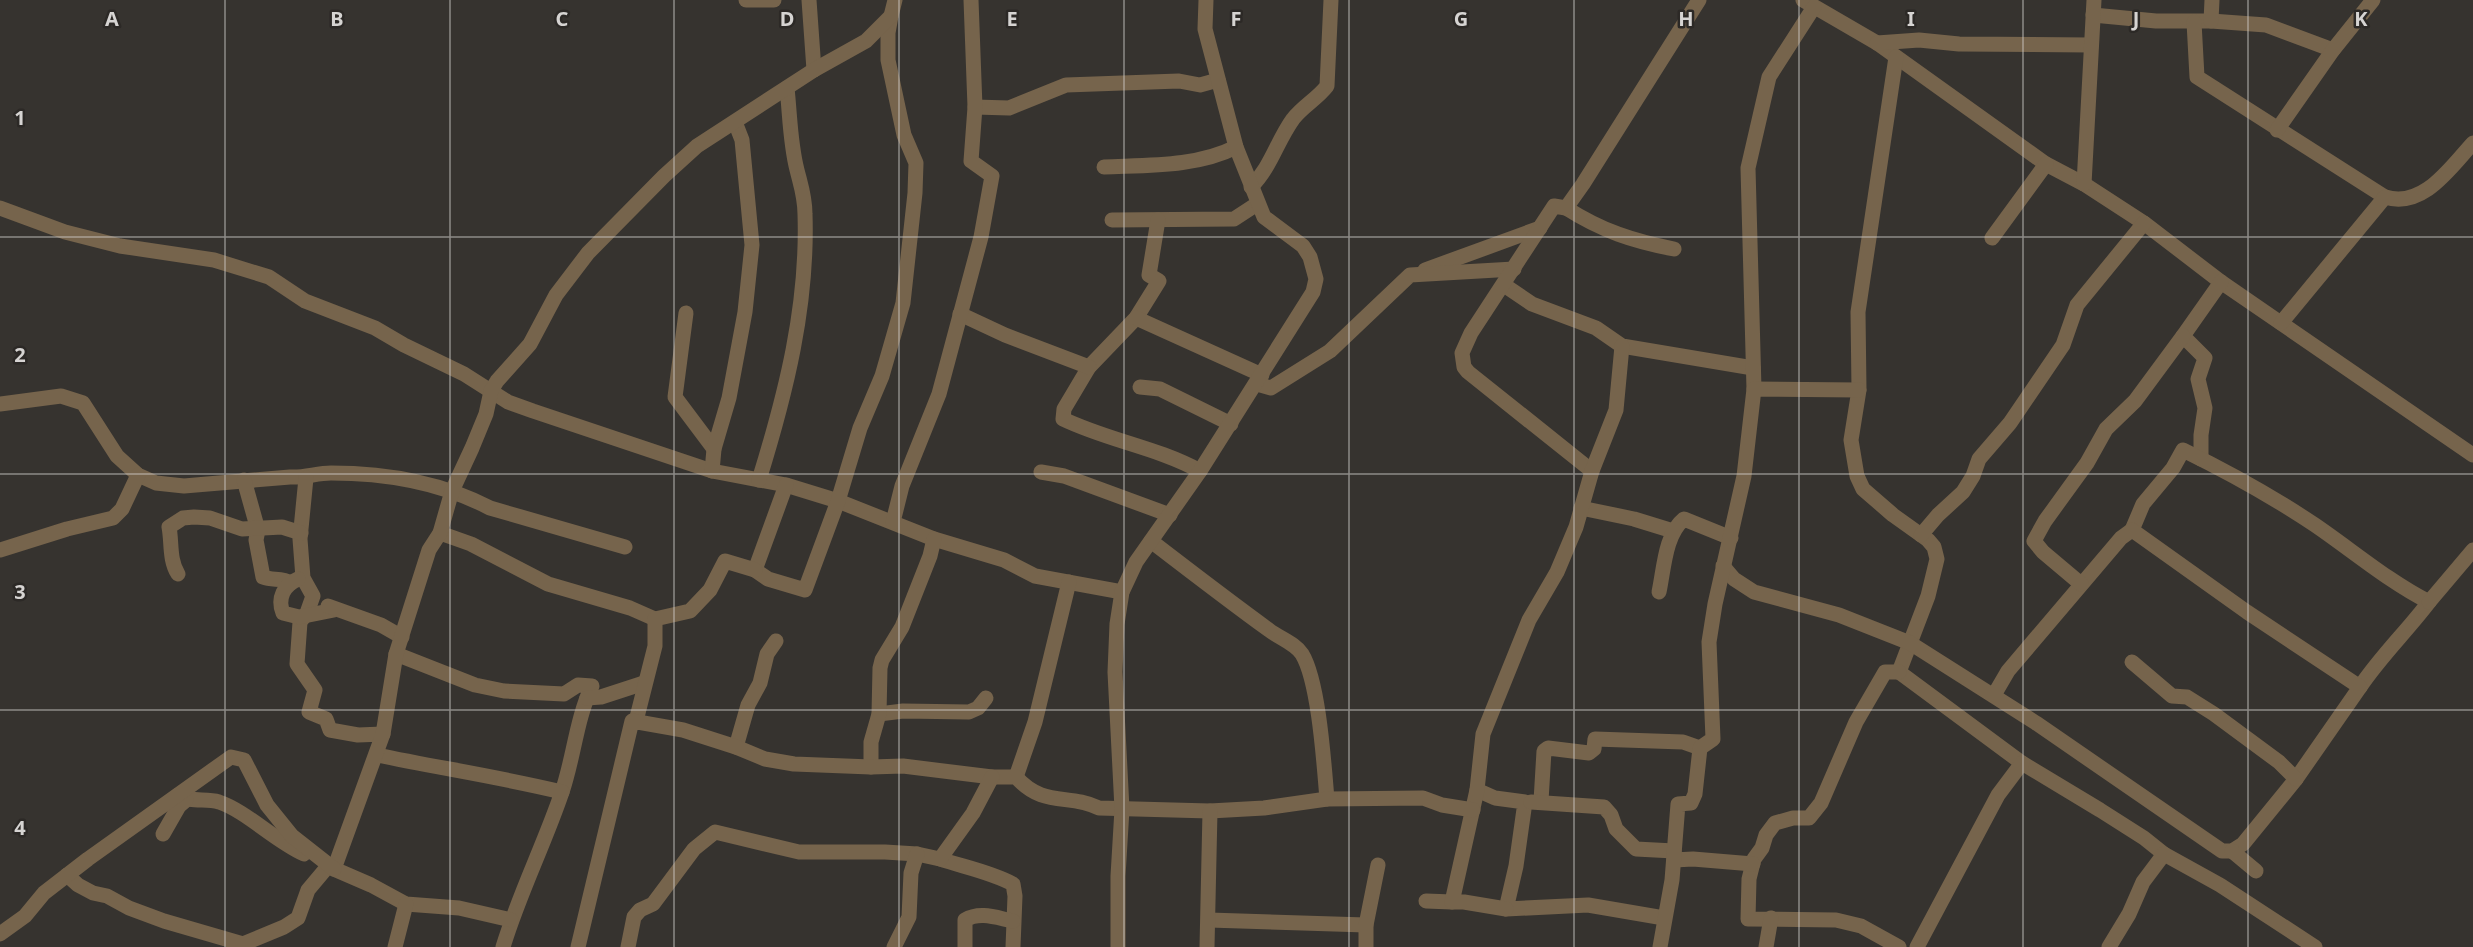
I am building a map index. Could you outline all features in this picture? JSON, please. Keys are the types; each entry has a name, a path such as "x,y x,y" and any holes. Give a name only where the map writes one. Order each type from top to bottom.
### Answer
{"street":[{"path":"746,0 774,0"},
{"path":"809,0 814,70"},
{"path":"440,533 471,544 548,584 630,608 655,619 690,611 710,590 725,561 755,570 768,579 805,590 838,501 858,436 885,367 903,303 908,238 915,192 915,163 904,135 888,60 888,33 895,0"},
{"path":"893,522 902,486 939,394 981,237 992,176 971,161 975,107 971,0"},
{"path":"1118,947 1118,876 1122,809 1115,672 1117,624 1122,592 1136,562 1260,380 1314,292 1316,279 1315,268 1303,246 1270,223 1257,204 1236,147 1204,24 1206,0"},
{"path":"1251,187 1266,169 1292,121 1327,86 1331,0"},
{"path":"1566,208 1649,82 1699,0"},
{"path":"2211,21 2212,0"},
{"path":"2277,130 2333,50 2373,0"},
{"path":"1540,801 1545,751 1548,747 1589,753 1594,749 1595,739 1683,742 1700,748 1713,739 1709,642 1744,476 1754,388 1748,168 1769,77 1809,3 1877,43 2046,164 2084,184 2144,223 2221,282 2473,455"},
{"path":"2084,184 2094,7 2156,21 2211,21 2266,25 2333,50"},
{"path":"67,875 78,885 93,893 107,896 129,908 164,921 243,944 284,927 298,918 308,890 328,864 377,755 383,734 396,654 429,550 440,533 452,491 486,414 491,391 530,344 556,295 588,253 664,176 697,146 814,70 866,41 891,16"},
{"path":"2194,22 2197,77 2385,197 2397,201 2414,197 2432,187 2473,143"},
{"path":"1877,43 1919,40 1959,44 2091,45"},
{"path":"1896,57 1858,312 1858,390 1851,440 1860,484 1893,515 1934,547 1937,559 1934,577 1899,672"},
{"path":"975,107 1009,108 1066,85 1179,81 1200,85 1218,80"},
{"path":"759,480 777,423 792,358 805,276 803,186 797,171 787,88"},
{"path":"712,471 714,449 729,399 744,312 752,245 742,140 735,122"},
{"path":"1104,167 1172,163 1223,153 1236,147"},
{"path":"1992,238 2046,164"},
{"path":"2281,323 2385,197"},
{"path":"1112,220 1234,219 1257,204"},
{"path":"1592,471 1488,389 1464,367 1462,353 1471,333 1554,206 1566,208 1624,237 1674,249"},
{"path":"0,208 65,232 120,246 214,260 269,277 304,301 375,328 508,402 712,471 786,485 838,501 934,539 1004,561 1035,576 1122,592"},
{"path":"1158,220 1149,275 1159,281 1136,318 1089,367 1064,409 1064,419 1102,435 1173,457 1200,471"},
{"path":"1922,536 1938,515 1963,492 1973,476 1979,459 2010,423 2063,345 2077,305 2144,223"},
{"path":"1136,318 1260,380 1271,388 1330,351 1410,275 1540,228"},
{"path":"1410,275 1514,269"},
{"path":"2081,584 2050,559 2034,542 2045,521 2087,464 2106,429 2135,401 2221,282"},
{"path":"1504,285 1532,304 1596,328 1622,346 1753,368"},
{"path":"686,313 675,397 714,449"},
{"path":"960,314 1005,335 1089,367"},
{"path":"2183,336 2205,358 2198,379 2205,408 2200,435 2201,459"},
{"path":"1452,902 1477,790 1484,734 1529,620 1557,572 1616,410 1622,346"},
{"path":"1140,387 1160,389 1231,424"},
{"path":"1754,388 1858,390"},
{"path":"0,404 61,396 83,403 117,456 138,475 156,483 184,486 243,480 306,478 328,473 356,474 427,483 490,508 625,548"},
{"path":"1994,696 2008,671 2121,538 2132,530 2143,504 2173,468 2183,450 2270,496 2359,555 2398,586 2429,602"},
{"path":"1041,472 1064,476 1170,515"},
{"path":"0,550 67,529 113,518 122,509 138,475"},
{"path":"306,478 297,580 282,595 279,604 283,613 299,617 334,610"},
{"path":"243,480 258,530 256,540 263,577 270,580 283,578 297,580 313,596 334,610 381,625 402,637"},
{"path":"755,570 786,485"},
{"path":"1581,508 1634,519 1673,531"},
{"path":"178,574 172,558 169,527 183,518 210,518 242,529 282,527 301,533"},
{"path":"1659,592 1673,531 1676,525 1684,519 1731,538"},
{"path":"2132,530 2247,612 2360,687"},
{"path":"871,767 871,742 879,714 879,678 882,660 902,627 930,556 934,539"},
{"path":"1151,542 1272,633 1297,648 1302,654 1309,668 1327,799"},
{"path":"1723,567 1734,579 1754,592 1830,612 1910,642 1994,696 2222,851 2232,850 2243,844 2296,779 2372,669 2408,630 2473,550"},
{"path":"1016,777 1035,722 1069,582"},
{"path":"313,596 308,614 300,622 297,664 315,690 309,712 326,719 330,730 358,735 383,734"},
{"path":"636,721 655,646 655,619"},
{"path":"736,747 748,705 760,683 767,654 776,641"},
{"path":"396,654 475,684 504,691 564,694 584,702 644,683"},
{"path":"2132,662 2172,696 2187,697 2214,714 2279,762 2296,779"},
{"path":"1899,947 1861,926 1836,920 1771,918 1757,921 1748,919 1749,879 1766,835 1775,823 1793,818 1809,818 1821,803 1856,722 1885,672 1899,672 2022,763 2144,838 2164,854 2220,885 2316,947"},
{"path":"503,947 511,920 529,880 571,766 584,702 592,686 578,685 564,694"},
{"path":"879,714 903,711 969,712 978,708 986,699"},
{"path":"578,947 632,721 683,730 765,759 794,764 903,766 992,777 1016,777 1028,790 1059,800 1090,803 1099,807 1210,811 1264,808 1327,799 1423,798 1442,805 1473,810"},
{"path":"1660,947 1674,856 1678,804 1691,804 1695,794 1700,748"},
{"path":"377,755 499,777 562,792"},
{"path":"0,934 25,916 44,893 67,875 182,797 231,757 244,760 267,805 292,836 328,864"},
{"path":"1917,947 1998,795 2022,763"},
{"path":"940,859 973,813 992,777"},
{"path":"1477,790 1495,798 1604,807 1611,815 1616,829 1636,849 1693,859 1753,864"},
{"path":"182,797 218,802 232,808 283,843 406,904 459,908 511,920"},
{"path":"163,834 182,797"},
{"path":"1506,909 1516,866 1525,802"},
{"path":"1207,947 1210,811"},
{"path":"628,947 634,917 640,910 653,904 694,849 715,832 799,852 917,854 998,876 1013,884 1015,896 1013,947"},
{"path":"2232,850 2256,871"},
{"path":"891,853 911,873"},
{"path":"894,947 909,917 911,873 917,854"},
{"path":"2109,947 2129,914 2143,882 2164,854"},
{"path":"1366,947 1366,925 1378,865"},
{"path":"1426,901 1464,902 1506,909 1588,905 1664,918"},
{"path":"395,947 406,904"},
{"path":"965,947 965,920 972,915 1013,921"},
{"path":"1766,947 1771,918"},
{"path":"1209,920 1366,925"}]}
